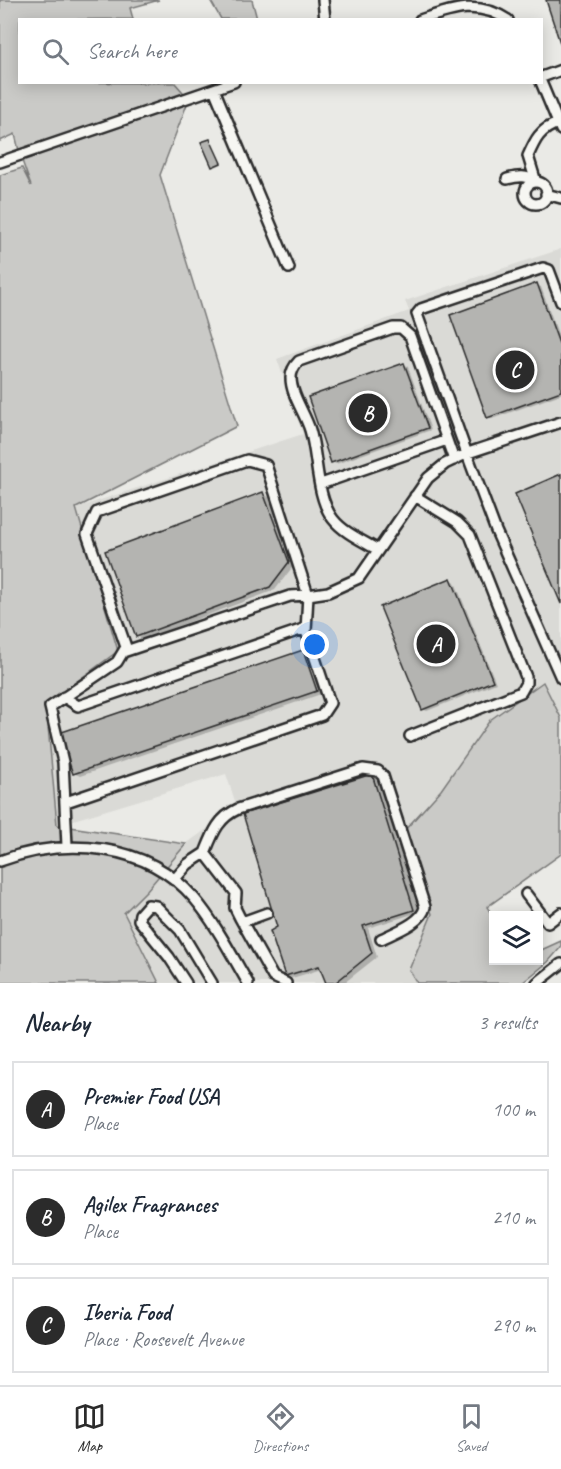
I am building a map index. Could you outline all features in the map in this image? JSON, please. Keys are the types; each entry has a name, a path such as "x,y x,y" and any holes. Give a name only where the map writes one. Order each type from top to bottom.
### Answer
{"street":[{"path":"323,0 325,18"},
{"path":"425,18 450,9 476,5 497,11 506,18"},
{"path":"543,77 561,70"},
{"path":"0,162 228,84"},
{"path":"536,182 528,156 541,132 548,126 559,126 542,84"},
{"path":"214,89 289,268"},
{"path":"550,103 561,99"},
{"path":"507,179 518,176 528,177 543,185 546,194 541,203 534,204 527,200 525,194 527,187 536,182"},
{"path":"546,194 561,198"},
{"path":"561,302 549,270 543,268 421,309 417,314 496,531 561,678"},
{"path":"378,550 341,527 325,504 310,430 292,386 293,368 299,361 393,327 401,328 410,336 454,460"},
{"path":"123,652 290,596 308,596 328,592 359,578 428,478 445,464 467,454 561,422"},
{"path":"321,484 447,440"},
{"path":"66,802 322,715 330,703 306,628 308,596 266,465 247,460 97,512 87,534 126,647 117,662 50,707 63,762 68,846"},
{"path":"410,735 521,692 526,677 470,535 457,522 415,496"},
{"path":"64,697 78,706 306,628"},
{"path":"174,880 188,864 205,853 221,819 238,809 363,769 378,771 383,776 425,907 424,913 419,918 381,939"},
{"path":"0,861 45,849 68,846 103,848 153,866 193,897 210,918 248,983"},
{"path":"205,853 236,893 235,908 273,977 285,983"},
{"path":"526,894 548,923 561,913"},
{"path":"186,983 169,957 139,920 140,914 148,905 156,906 180,930 212,983"},
{"path":"242,922 267,914"},
{"path":"537,983 561,964"},
{"path":"264,983 273,977"}],"shaded area":[{"path":"0,0 159,0 130,8 133,18 18,18 18,84 176,84 189,99 160,175 237,426 76,508 118,651 46,704 57,825 186,844 124,913 159,983 0,983 0,175 22,168 31,186 15,134 0,141"},
{"path":"210,0 252,0 257,18 220,18"},
{"path":"561,249 561,719 441,790 404,831 432,914 409,970 417,983 159,983 124,913 186,844 237,807 226,774 57,825 46,703 118,651 76,508 303,434 277,359 409,311 405,301"},
{"path":"543,682 561,718 561,854 487,907 490,911 489,965 543,965 543,949 561,941 561,947 548,962 522,983 417,983 409,970 432,914 404,831 441,790 490,720"}],"building":[{"path":"546,0 561,0 561,46"},
{"path":"210,139 221,163 212,167 201,142"},
{"path":"537,283 561,349 561,391 487,418 450,315"},
{"path":"404,363 428,428 331,463 308,397"},
{"path":"561,474 561,604 515,494"},
{"path":"263,492 289,562 270,587 136,637 105,551"},
{"path":"451,578 493,681 422,710 380,607"},
{"path":"303,650 317,691 73,774 59,733"},
{"path":"372,774 414,910 363,926 372,953 335,983 326,983 319,966 285,976 270,931 277,927 243,814"}],"place":[{"name":"Iberia Food","path":"515,370"},
{"name":"Agilex Fragrances","path":"368,413"},
{"name":"Premier Food USA","path":"436,644"}]}
